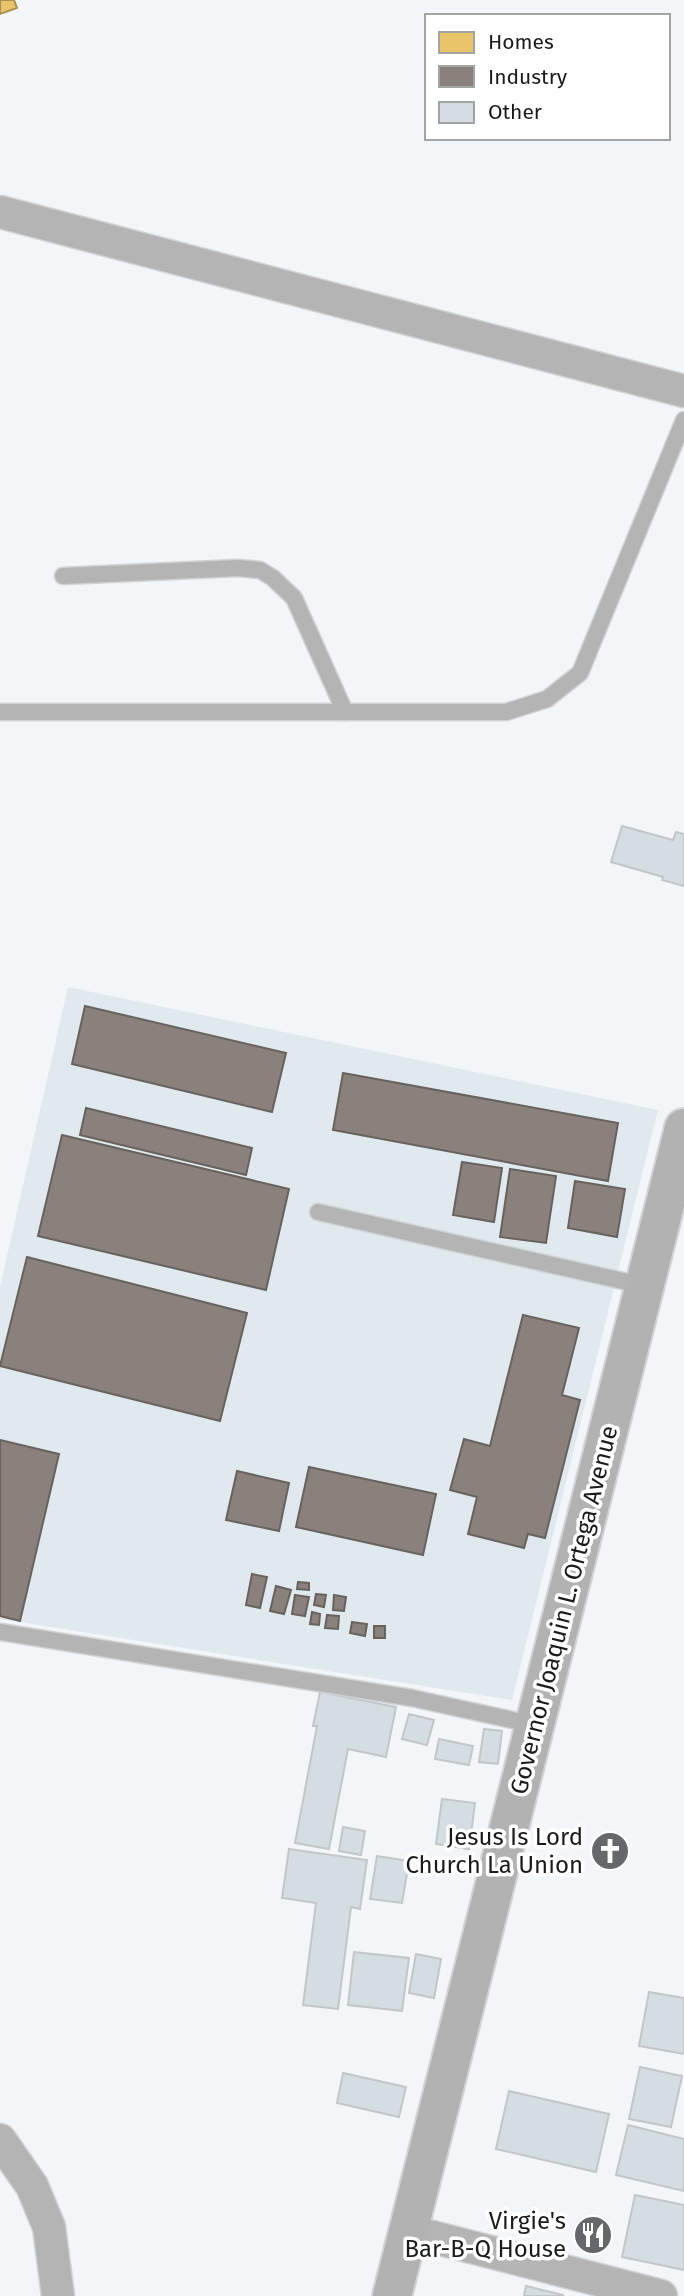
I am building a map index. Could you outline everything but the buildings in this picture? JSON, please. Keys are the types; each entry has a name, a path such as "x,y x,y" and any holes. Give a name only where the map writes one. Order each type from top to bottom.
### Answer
{"street":[{"path":"0,212 684,391"},
{"name":"Governor Joaquin L. Ortega Avenue","path":"392,2296 684,1128"},
{"path":"0,2140 32,2186 49,2227 58,2296"},
{"path":"409,2231 661,2296"}],"lane":[{"path":"0,712 506,712 547,699 580,673 684,420"},
{"path":"63,576 237,568 260,570 273,578 293,598 345,712"},
{"path":"318,1212 645,1286"},
{"path":"0,1632 412,1698 536,1725"}],"shaded area":[{"path":"68,987 658,1110 512,1700 0,1619 0,1287"}],"place":[{"name":"Jesus Is Lord Church La Union","path":"610,1851"},
{"name":"Virgie's Bar-B-Q House","path":"593,2235"}]}
